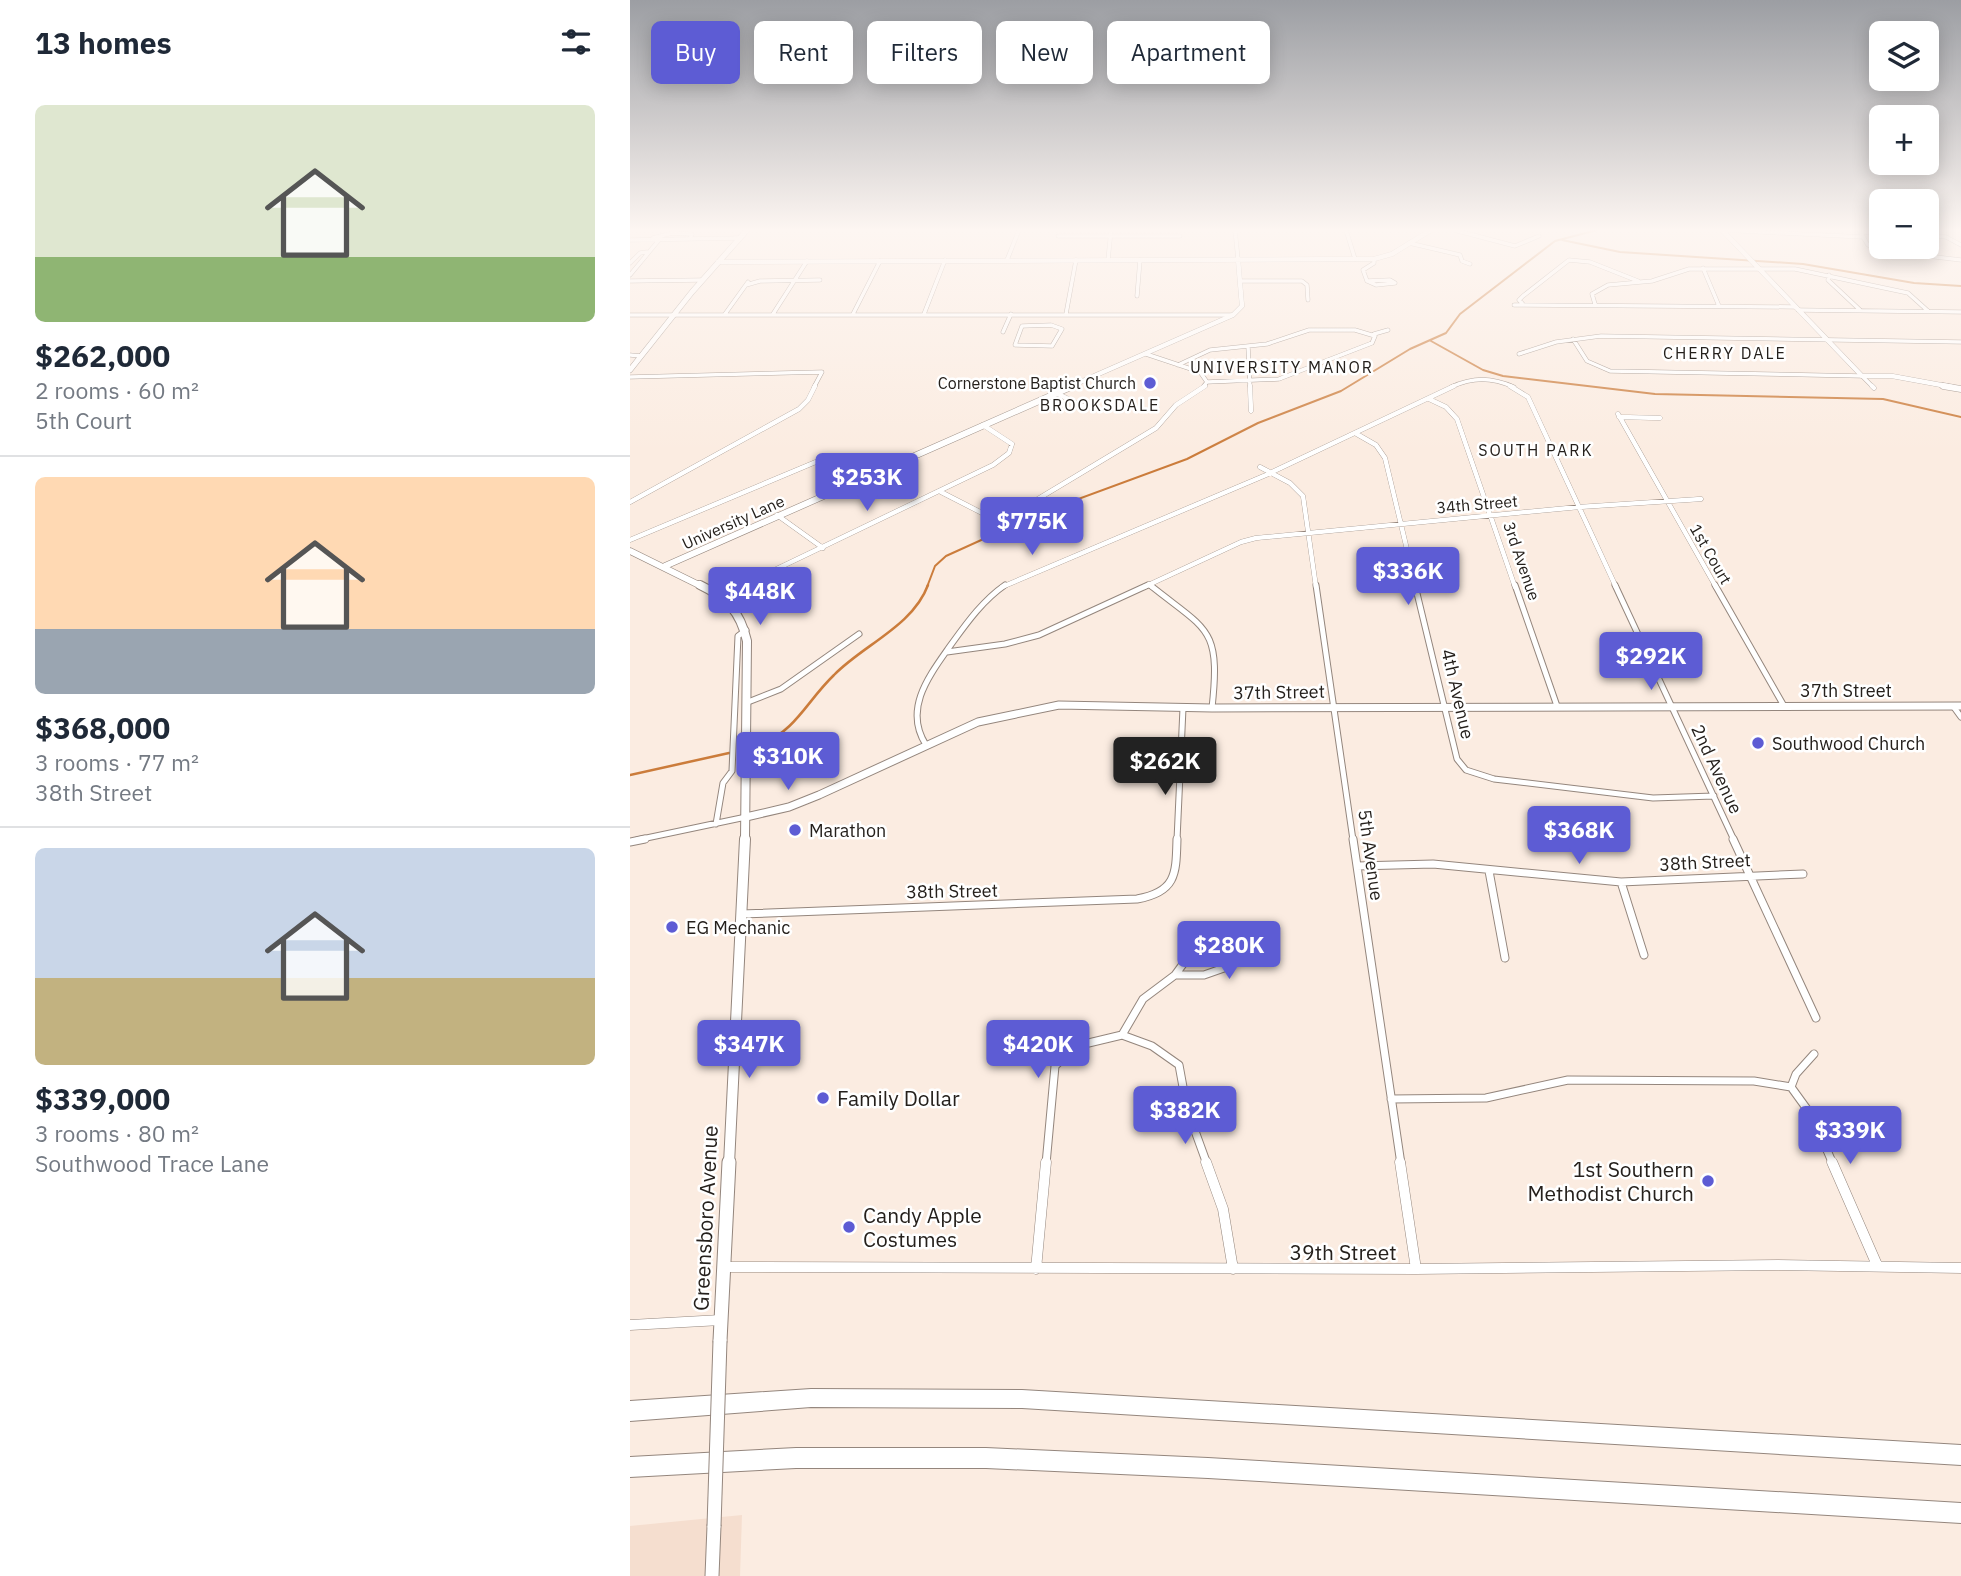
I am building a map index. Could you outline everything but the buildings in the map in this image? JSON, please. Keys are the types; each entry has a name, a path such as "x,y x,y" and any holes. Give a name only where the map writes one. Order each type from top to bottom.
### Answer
{"highway":[{"path":"630,1411 822,1398 1022,1399 1961,1455"},
{"path":"630,1467 796,1458 986,1458 1208,1468 1961,1513"}],"main road":[{"path":"630,370 683,304"},
{"name":"Greensboro Avenue","path":"630,551 721,595 733,606 746,631 746,817 720,1341 712,1576"}],"street":[{"path":"725,314 733,304"},
{"path":"773,314 780,304"},
{"path":"853,314 858,304"},
{"path":"924,314 928,304"},
{"path":"1066,314 1068,304"},
{"path":"630,315 1233,315 1242,304"},
{"path":"1514,305 1520,304"},
{"path":"1562,304 1961,312"},
{"path":"1793,304 1874,388"},
{"path":"1853,304 1860,310"},
{"path":"1920,304 1928,311"},
{"path":"1003,332 1011,314"},
{"path":"1022,326 1057,326 1062,329 1052,346 1015,345 1023,314"},
{"name":"University Lane","path":"665,566 1233,315"},
{"path":"1178,365 1210,350 1267,344 1315,330 1374,334 1388,330"},
{"path":"1207,382 1250,381 1289,376 1372,343 1374,334"},
{"path":"1520,354 1538,346 1573,339 1642,336 1961,342"},
{"path":"1573,339 1587,361 1599,368 1623,373 1892,376 1961,389"},
{"path":"1248,346 1251,411"},
{"path":"1146,354 1200,372 1207,382"},
{"path":"630,355 641,356"},
{"path":"630,377 822,372 808,400 799,409 630,502"},
{"name":"2nd Avenue","path":"1429,398 1473,378 1518,389 1527,394 1816,1018"},
{"path":"941,492 984,515 998,517 1013,514 1156,428 1173,407 1203,388 1207,382"},
{"path":"1056,393 1087,408"},
{"path":"926,746 921,740 917,724 917,707 932,668 996,591 1013,579 1272,472 1429,398"},
{"name":"3rd Avenue","path":"1429,398 1446,407 1457,419 1557,706"},
{"name":"1st Court","path":"1660,418 1618,416 1784,706"},
{"path":"721,595 993,465 1011,450 1010,441 984,425"},
{"name":"4th Avenue","path":"1355,433 1376,445 1385,458 1457,759 1466,770 1494,779 1639,797 1714,796"},
{"path":"630,540 830,456"},
{"name":"5th Avenue","path":"1260,467 1294,486 1303,496 1416,1269"},
{"name":"34th Street","path":"946,652 1005,644 1039,635 1241,542 1256,538 1579,507 1701,499"},
{"path":"777,515 823,548"},
{"path":"1149,584 1195,617 1208,635 1213,660 1212,708"},
{"path":"716,824 723,783 732,771 738,636 746,631"},
{"path":"748,702 781,689 859,634"},
{"name":"37th Street","path":"630,842 789,807 978,722 1040,707 1077,704 1183,708 1957,706"},
{"path":"1957,706 1961,717"},
{"name":"38th Street","path":"741,914 1142,900 1162,893 1171,886 1176,871 1183,708"},
{"name":"38th Street","path":"1357,866 1433,864 1621,882 1803,874"},
{"path":"1489,871 1505,958"},
{"path":"1621,882 1644,955"},
{"path":"1122,1035 1143,999 1175,975 1197,945 1220,944 1226,951 1228,960 1224,968 1215,973 1175,975"},
{"path":"1036,1269 1055,1066 1072,1048 1095,1039 1122,1035 1152,1046 1179,1065 1187,1109 1223,1209 1233,1269"},
{"path":"1791,1087 1796,1074 1814,1054"},
{"path":"1391,1099 1486,1098 1567,1080 1754,1081 1791,1087 1812,1116 1877,1265"},
{"name":"39th Street","path":"725,1267 1416,1269 1877,1265 1961,1268"},
{"path":"630,1325 721,1320"}],"shaded area":[{"path":"742,1515 740,1576 630,1576 630,1526"}],"waterway":[{"path":"927,587 935,566 946,556 1043,512 1187,459 1258,423 1341,391 1410,349 1446,333 1460,314 1474,304"},
{"path":"1431,341 1483,370 1503,376 1655,394 1883,399 1961,417"},
{"path":"760,746 793,723 824,685 846,664 899,624 921,599 927,587"},
{"path":"630,775 729,753"}],"place":[{"name":"Cornerstone Baptist Church","path":"1150,383"},
{"name":"Southwood Church","path":"1758,743"},
{"name":"Marathon","path":"795,830"},
{"name":"EG Mechanic","path":"672,927"},
{"name":"Family Dollar","path":"823,1098"},
{"name":"1st Southern Methodist Church","path":"1708,1181"},
{"name":"Candy Apple Costumes","path":"849,1227"}],"district":[{"name":"CHERRY DALE","path":"1725,353"},
{"name":"UNIVERSITY MANOR","path":"1282,367"},
{"name":"BROOKSDALE","path":"1100,405"},
{"name":"SOUTH PARK","path":"1536,450"}]}
